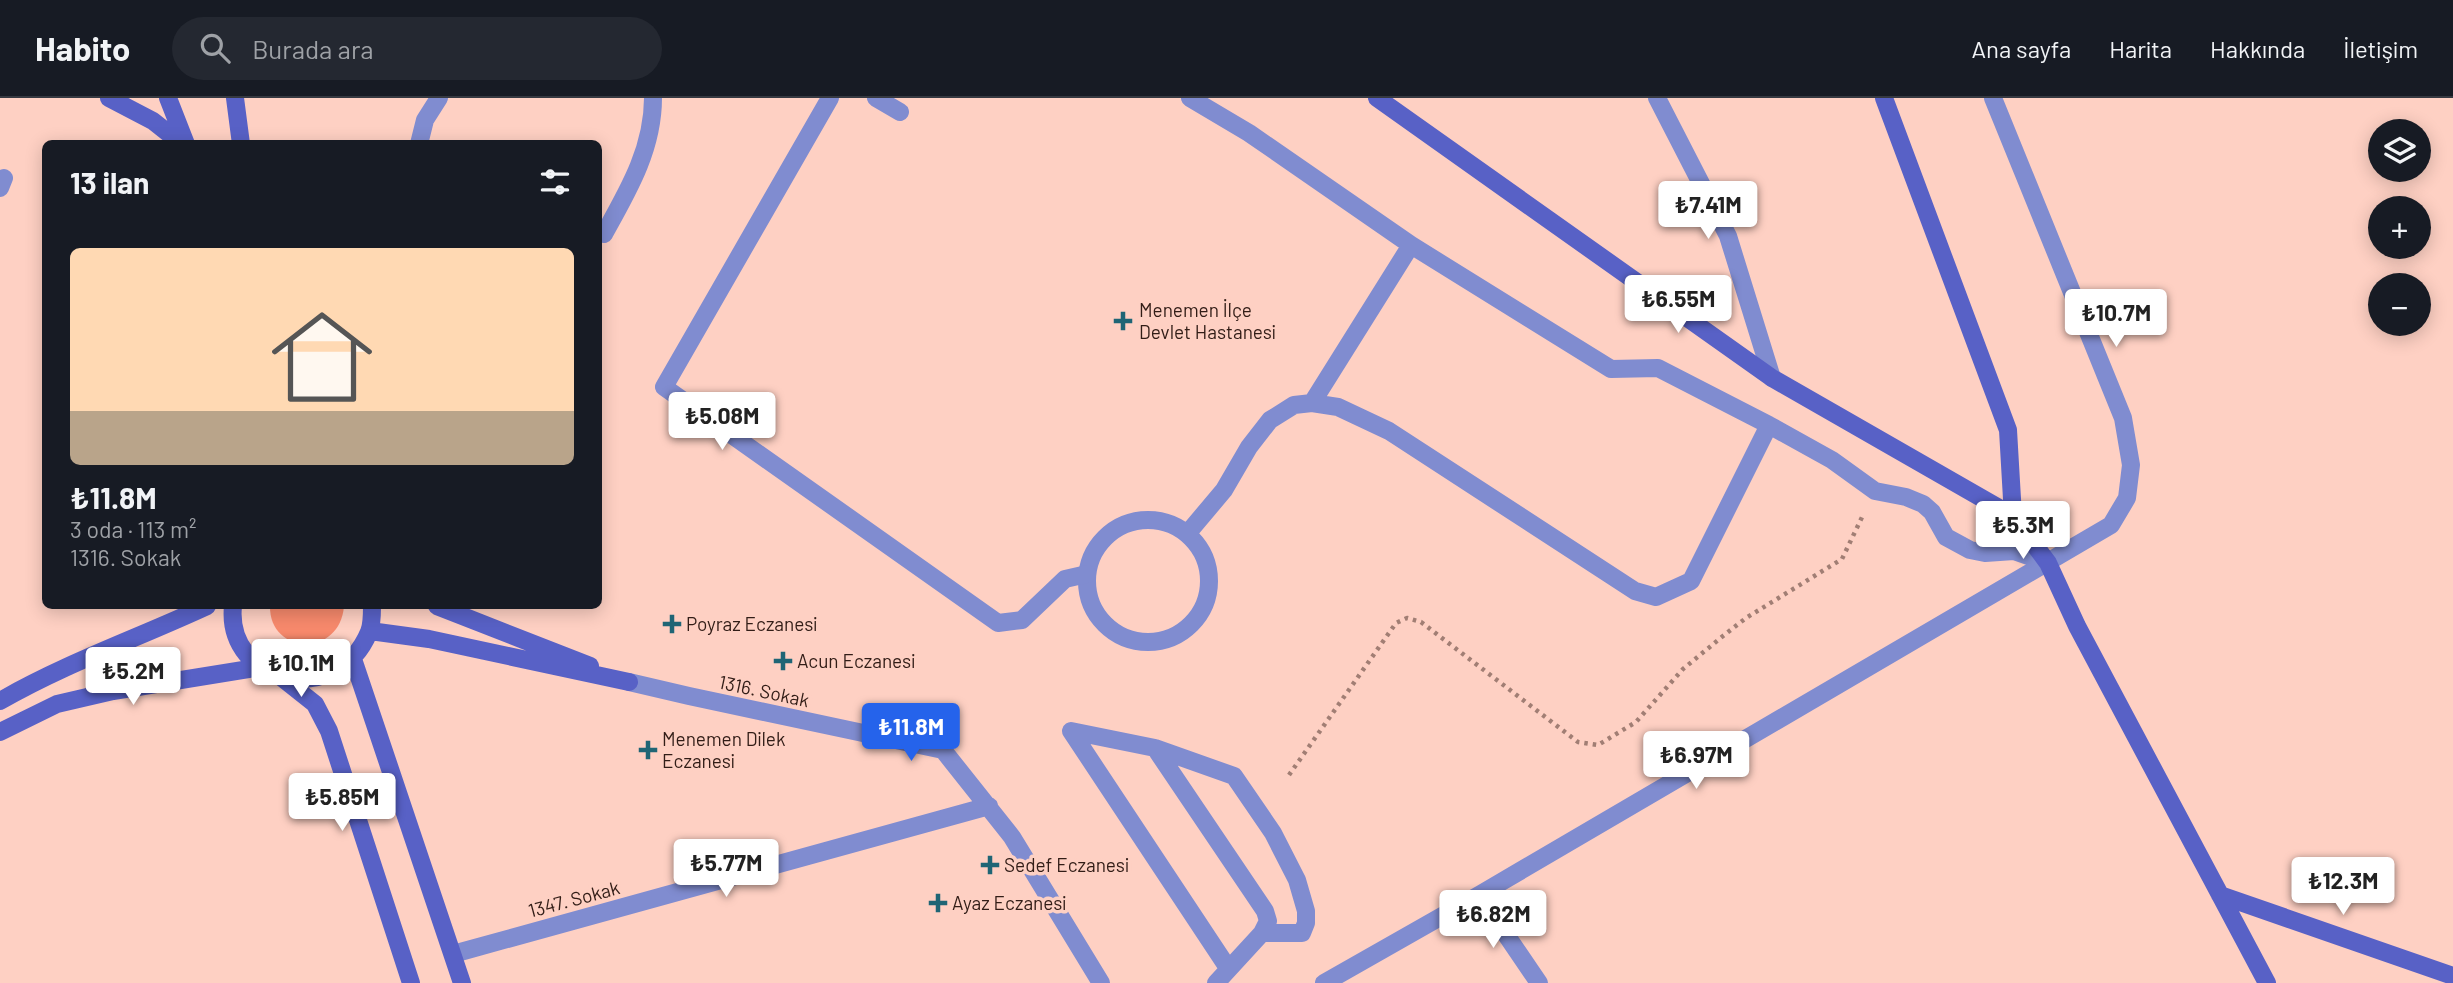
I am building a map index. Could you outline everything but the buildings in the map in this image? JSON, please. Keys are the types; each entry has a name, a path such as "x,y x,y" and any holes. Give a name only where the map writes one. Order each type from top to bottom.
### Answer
{"street":[{"path":"109,98 153,121 179,140"},
{"path":"168,98 183,140"},
{"path":"240,140 235,107 243,98"},
{"path":"420,140 425,120 439,98"},
{"path":"604,234 624,200 649,140 653,98"},
{"path":"830,98 664,387 998,623 1022,620 1065,579 1087,574"},
{"path":"876,98 900,112"},
{"path":"1190,98 1249,133 1411,245 1611,369 1658,368 1832,460 1875,491 1906,497 1923,504 1932,512 1946,537 1970,550 1985,553 2014,551 2048,563"},
{"path":"1377,98 1772,378 2013,516 2048,563 2077,626 2267,983"},
{"path":"1657,98 1728,236 1772,378"},
{"path":"1884,98 2008,430 2013,516"},
{"path":"1324,983 2111,526 2127,498 2131,465 2123,418 1993,98"},
{"path":"1312,403 1411,245"},
{"path":"1186,534 1224,489 1249,447 1270,420 1294,405 1312,403 1338,407 1389,431 1635,591 1656,597 1691,581 1769,425"},
{"path":"1153,520 1171,524 1186,534 1201,550 1208,569 1208,590 1202,610 1196,619 1189,627 1171,638 1150,643 1129,639 1110,629 1096,614 1088,595 1087,574 1092,556 1102,540 1116,528 1133,521 1153,520"},
{"path":"0,701 36,680 201,609"},
{"path":"233,609 236,634 246,652 261,667 281,677 315,704 329,730 411,983"},
{"path":"281,677 300,680 320,678 338,671 353,659 370,631 372,609"},
{"path":"445,609 629,682"},
{"path":"370,631 429,639 629,682"},
{"path":"353,659 462,983"},
{"path":"0,732 68,702 149,684 261,667"},
{"name":"1316. Sokak","path":"629,682 943,750 1012,837 1101,983"},
{"path":"1228,968 1071,731 1155,748 1234,776 1273,833 1297,880 1306,911 1306,923 1302,933 1262,933"},
{"path":"1155,748 1265,911 1268,921 1262,933 1216,983"},
{"name":"1347. Sokak","path":"453,954 989,806"},
{"path":"1479,895 1539,983"},
{"path":"2220,895 2453,976"}],"path":[{"path":"1289,775 1396,623 1407,618 1421,622 1578,742 1598,745 1636,722 1683,668 1746,618 1842,559 1875,491"}],"shaded area":[{"path":"271,609 343,609 340,623 331,635 319,642 305,644 292,641 281,634 273,622"}],"place":[{"name":"Menemen İlçe Devlet Hastanesi","path":"1123,321"},
{"name":"Poyraz Eczanesi","path":"672,624"},
{"name":"Acun Eczanesi","path":"783,661"},
{"name":"Menemen Dilek Eczanesi","path":"648,750"},
{"name":"Sedef Eczanesi","path":"990,865"},
{"name":"Ayaz Eczanesi","path":"938,903"}]}
